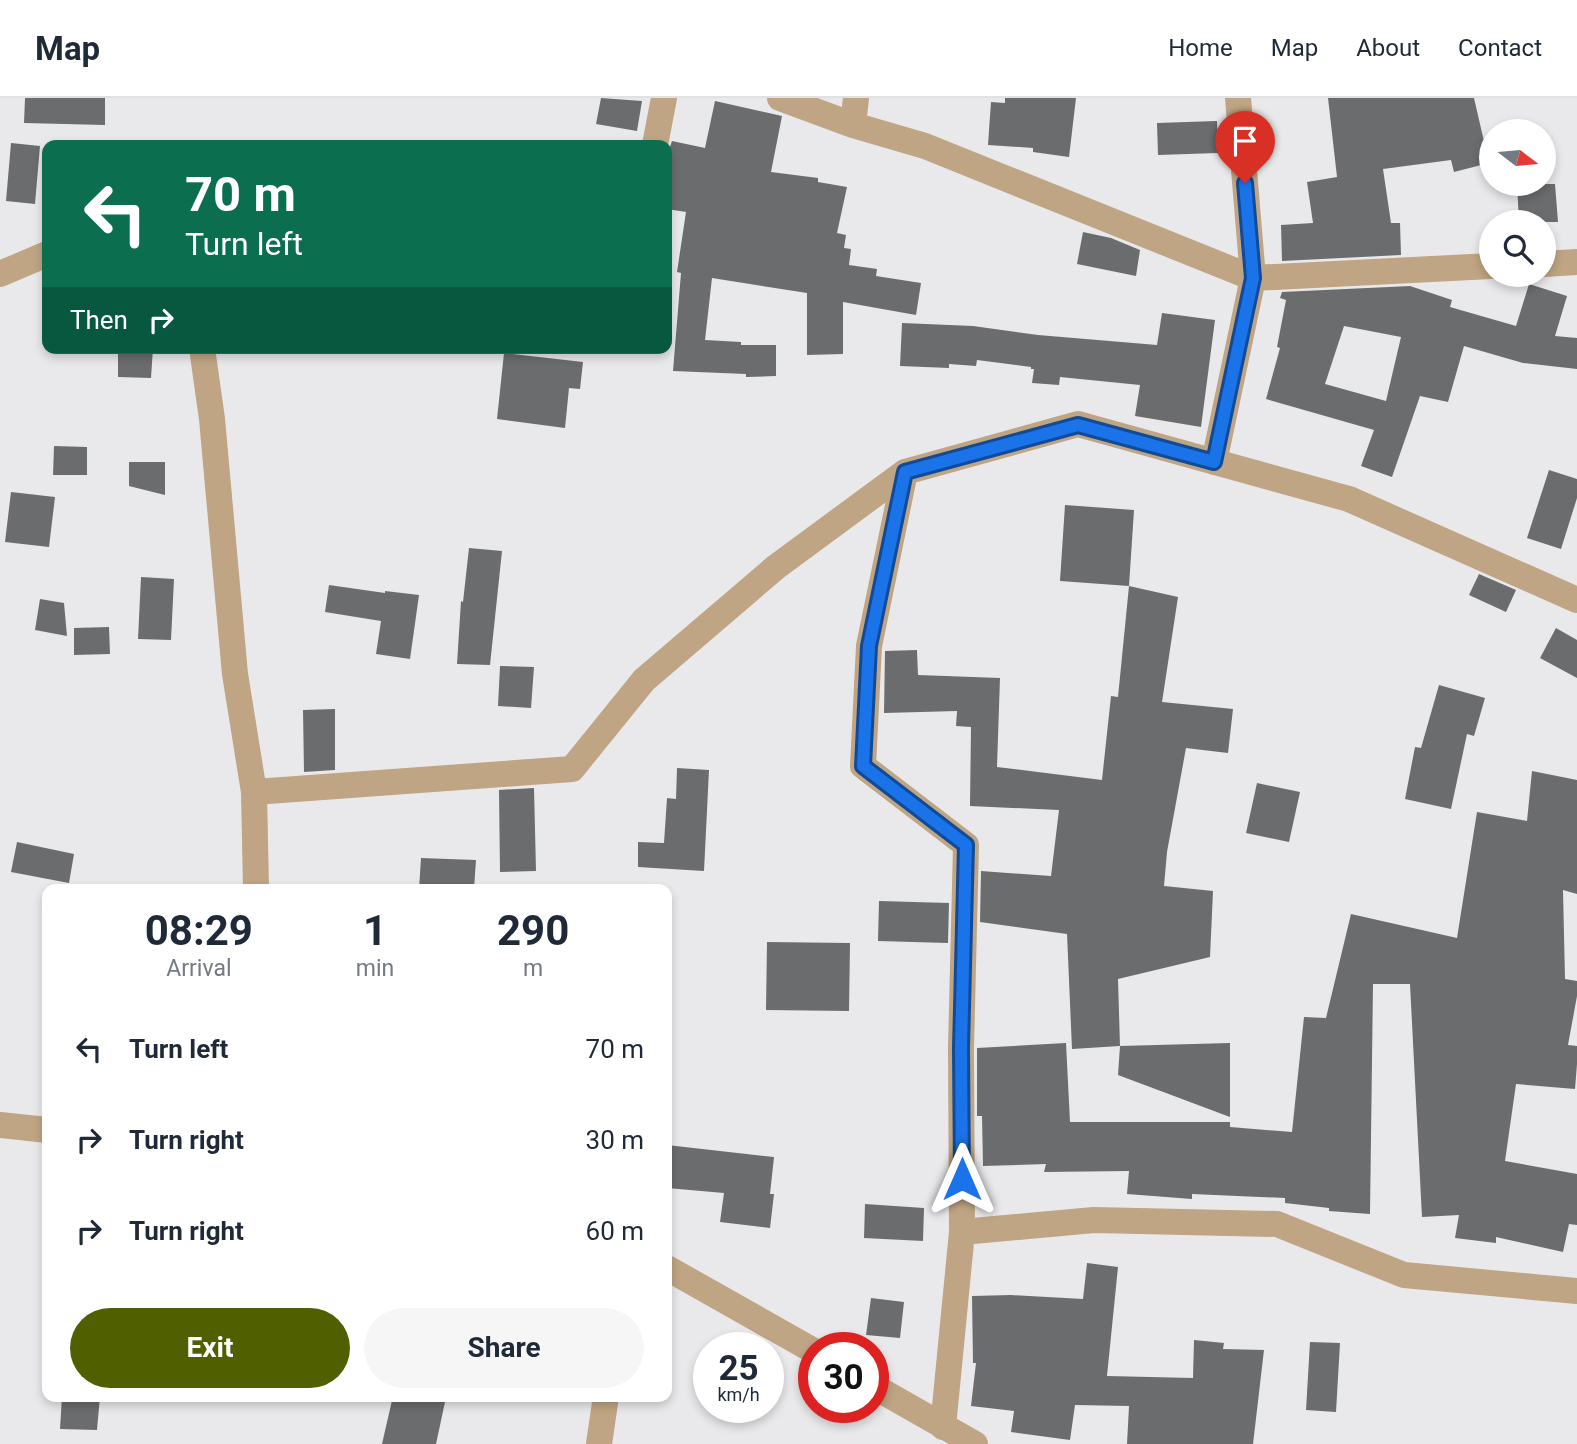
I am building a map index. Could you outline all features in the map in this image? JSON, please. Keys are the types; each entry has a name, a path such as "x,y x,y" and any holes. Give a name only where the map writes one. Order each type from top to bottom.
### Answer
{"street":[{"path":"656,140 664,98"},
{"path":"780,98 853,125 925,146 1253,278 1479,267"},
{"path":"853,125 856,98"},
{"path":"1214,462 1253,278 1238,98"},
{"path":"0,274 42,256"},
{"path":"1556,263 1577,262"},
{"path":"203,354 212,419 235,674 254,792 256,884"},
{"path":"254,792 572,769 644,680 776,567 905,472 1078,425 1349,499 1577,600"},
{"path":"905,472 869,646 863,766 966,845 961,1048 962,1232 943,1427"},
{"path":"0,1125 42,1129"},
{"path":"962,1232 1094,1220 1277,1224 1404,1275 1577,1290"},
{"path":"672,1271 798,1342"},
{"path":"889,1395 975,1444"},
{"path":"599,1444 605,1402"}],"building":[{"path":"25,98 105,98 105,125 24,123"},
{"path":"601,98 642,101 637,131 596,124"},
{"path":"1005,98 1076,98 1069,157 1033,152 1033,148 988,145 991,102 1005,103"},
{"path":"1328,98 1474,98 1479,120 1479,166 1454,172 1451,160 1383,169 1391,223 1400,223 1401,255 1282,261 1281,225 1313,223 1307,182 1337,177"},
{"path":"715,101 782,116 771,172 818,178 818,182 847,187 837,233 846,235 844,248 851,249 849,265 877,269 876,276 921,283 916,315 843,302 843,354 807,355 807,293 712,278 705,340 741,342 741,345 776,345 776,376 746,377 746,374 673,371 681,273 677,272 686,212 672,210 672,141 705,148"},
{"path":"1217,121 1218,153 1158,155 1157,123"},
{"path":"11,143 40,146 35,204 6,201"},
{"path":"1518,196 1556,196 1558,222 1556,210 1518,210"},
{"path":"1083,232 1111,238 1140,250 1136,276 1077,264"},
{"path":"1410,286 1452,300 1450,307 1516,326 1528,287 1538,287 1567,296 1555,336 1577,338 1577,369 1523,363 1464,346 1448,402 1420,396 1392,477 1361,466 1374,430 1266,399 1280,348 1277,347 1286,300 1280,298 1282,292","holes":["1344,326 1401,337 1386,401 1325,384"]},
{"path":"1162,313 1215,320 1201,427 1135,416 1140,385 1060,377 1059,385 1032,383 1034,369 1031,367 977,360 976,366 900,366 902,323 973,326 1038,335 1157,345"},
{"path":"118,354 153,354 151,378 118,377"},
{"path":"504,354 583,362 580,389 569,388 565,428 497,419"},
{"path":"54,446 87,447 87,475 53,475"},
{"path":"129,462 165,462 165,495 129,486"},
{"path":"1549,470 1577,479 1577,498 1561,549 1527,538"},
{"path":"11,492 55,497 49,547 5,542"},
{"path":"1065,505 1134,510 1129,586 1060,581"},
{"path":"469,548 502,551 490,665 457,664 461,601 463,602"},
{"path":"1479,574 1516,590 1506,612 1469,595"},
{"path":"141,577 174,579 171,640 138,639"},
{"path":"329,585 419,595 410,659 376,654 381,621 325,612"},
{"path":"1129,586 1178,597 1162,702 1233,709 1228,753 1186,748 1167,852 1164,886 1213,891 1210,957 1118,979 1120,1046 1072,1049 1067,934 980,922 981,871 1051,876 1059,810 970,806 971,727 956,726 957,711 884,713 885,651 917,650 918,675 1000,678 997,767 1102,780 1111,696 1118,697"},
{"path":"40,599 64,603 67,636 35,630"},
{"path":"109,627 110,654 74,655 74,628"},
{"path":"1556,628 1577,640 1577,678 1540,658"},
{"path":"500,666 534,667 531,708 498,706"},
{"path":"1439,685 1485,698 1474,736 1467,734 1451,809 1405,799 1415,747 1421,748"},
{"path":"335,709 335,770 304,772 303,710"},
{"path":"677,768 709,770 704,871 638,867 638,842 664,843 667,798 676,799"},
{"path":"1532,771 1577,780 1577,894 1563,890 1565,979 1577,981 1568,1045 1577,1046 1577,1064 1575,1089 1516,1084 1505,1161 1577,1174 1577,1225 1569,1224 1563,1252 1496,1237 1496,1243 1455,1238 1459,1215 1422,1217 1410,984 1373,984 1370,1214 1329,1211 1329,1208 1285,1203 1285,1198 1192,1194 1192,1199 1127,1194 1129,1171 1044,1172 1046,1164 983,1166 982,1116 977,1116 977,1048 1066,1043 1070,1122 1230,1122 1230,1127 1292,1132 1304,1017 1326,1018 1351,914 1457,938 1477,812 1527,821"},
{"path":"1257,783 1300,792 1289,842 1246,833"},
{"path":"534,788 536,871 500,872 499,790"},
{"path":"17,842 74,854 69,883 11,872"},
{"path":"421,858 476,860 474,884 419,884"},
{"path":"879,901 949,903 948,943 878,941"},
{"path":"767,942 850,943 849,1011 766,1010"},
{"path":"1230,1043 1230,1117 1118,1075 1120,1046"},
{"path":"672,1146 774,1157 770,1228 720,1222 724,1193 672,1188"},
{"path":"865,1204 924,1208 923,1241 864,1238"},
{"path":"1087,1263 1118,1267 1107,1376 1193,1378 1194,1340 1224,1343 1223,1349 1264,1350 1253,1444 1127,1444 1129,1406 1075,1405 1070,1440 1011,1432 1014,1411 971,1406 976,1363 973,1363 972,1296 1083,1299"},
{"path":"871,1298 904,1302 900,1338 889,1337 889,1332 866,1332"},
{"path":"1310,1342 1340,1343 1336,1412 1306,1410"},
{"path":"62,1402 99,1402 97,1430 60,1429"},
{"path":"392,1402 445,1402 436,1444 382,1444"}],"route":[{"path":"962,1179 961,1048 966,845 863,766 869,646 905,472 1078,425 1214,462 1253,278 1245,183"}]}
